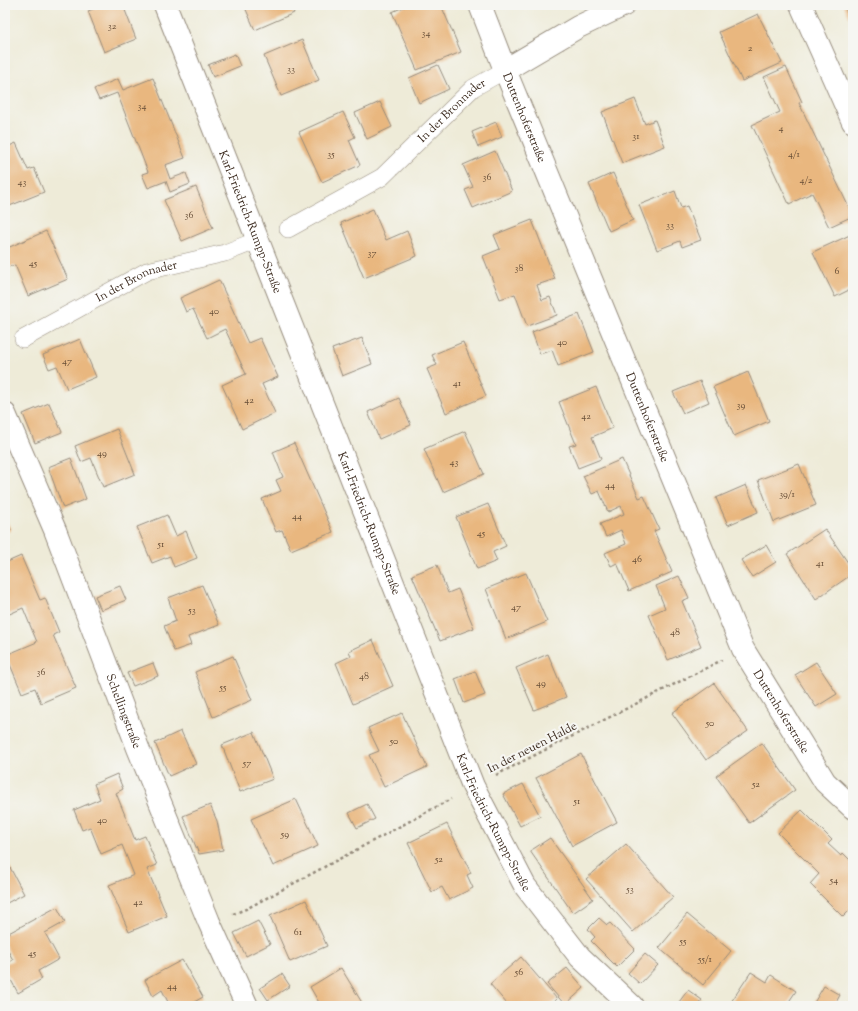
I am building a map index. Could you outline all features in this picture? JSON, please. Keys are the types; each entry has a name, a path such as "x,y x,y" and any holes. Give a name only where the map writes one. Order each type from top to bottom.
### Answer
{"street":[{"name":"Karl-Friedrich-Rumpp-Straße","path":"164,5 473,786 525,886 580,956 632,1006"},
{"name":"Duttenhoferstraße","path":"480,5 505,70 743,649 825,782 853,808"},
{"name":"In der Bronnader","path":"505,70 578,27 624,5"},
{"path":"801,5 853,122"},
{"name":"Schellingstraße","path":"5,414 55,530 144,763 209,922 247,1006"}],"lane":[{"name":"In der Bronnader","path":"288,229 382,177 473,88 505,70"},
{"name":"In der Bronnader","path":"23,339 147,271 225,253 258,240"}],"path":[{"name":"In der neuen Halde","path":"246,909 473,786 743,649"}],"building":[{"path":"103,5 123,5 136,39 104,52 88,11"},
{"path":"244,5 291,5 294,13 255,30"},
{"path":"408,5 441,5 461,52 417,70 392,12"},
{"path":"844,5 853,5 853,27"},
{"path":"758,14 782,63 742,81 719,32"},
{"path":"302,40 319,80 281,96 264,56"},
{"path":"235,54 240,66 213,77 208,65"},
{"path":"438,65 449,89 419,103 409,78"},
{"path":"786,67 802,102 799,103 853,216 829,227 812,193 789,204 752,125 780,112 764,77"},
{"path":"153,78 185,158 165,165 170,179 186,173 190,184 170,192 166,181 148,188 142,174 148,172 117,93 99,100 94,89 118,79 123,90"},
{"path":"635,99 645,124 655,120 665,146 622,163 602,112"},
{"path":"380,102 392,127 367,139 355,113"},
{"path":"343,112 355,137 349,140 360,165 322,182 299,132"},
{"path":"496,122 502,137 478,147 472,132"},
{"path":"16,143 28,170 34,168 44,192 7,207 5,203 5,148"},
{"path":"495,151 512,191 473,208 465,190 473,187 463,165"},
{"path":"613,173 633,220 609,231 589,184"},
{"path":"196,187 213,228 182,241 164,200"},
{"path":"675,191 681,208 687,206 701,240 682,247 680,241 657,250 639,205"},
{"path":"373,209 386,240 407,231 417,256 364,278 341,223"},
{"path":"532,220 555,279 537,285 542,300 550,297 557,315 527,326 515,294 500,299 483,256 500,249 494,235"},
{"path":"46,231 68,279 28,296 15,265 8,267 5,260 5,249"},
{"path":"852,234 853,288 835,297 813,252"},
{"path":"219,280 248,343 260,338 278,377 262,384 275,413 242,429 222,385 246,374 225,329 207,338 193,309 186,312 180,298"},
{"path":"579,314 594,352 558,366 552,350 540,354 532,332"},
{"path":"362,338 372,364 342,376 332,349"},
{"path":"80,339 96,377 67,389 57,366 49,369 43,355"},
{"path":"463,342 486,396 446,413 427,369 437,365 432,355"},
{"path":"748,372 769,421 734,436 713,387"},
{"path":"700,381 709,402 683,413 673,392"},
{"path":"596,387 613,428 592,437 601,459 578,468 569,446 576,444 559,402"},
{"path":"399,398 411,425 379,439 368,412"},
{"path":"49,403 62,432 35,443 23,414"},
{"path":"117,429 135,474 103,487 91,458 81,462 75,446"},
{"path":"465,431 484,474 443,492 424,449"},
{"path":"294,443 333,532 291,550 282,530 276,532 262,499 281,491 276,480 283,477 273,452"},
{"path":"71,458 86,499 63,508 48,467"},
{"path":"622,459 639,498 644,496 659,529 654,531 672,572 629,591 617,563 611,566 605,553 626,544 621,530 606,537 600,524 624,514 621,506 608,512 599,491 592,494 583,476"},
{"path":"799,464 816,505 774,522 758,480"},
{"path":"746,485 758,512 728,525 716,498"},
{"path":"488,504 506,546 493,552 497,561 477,569 456,517"},
{"path":"167,515 176,536 186,531 197,558 174,567 170,556 152,563 137,527"},
{"path":"5,517 11,530 5,533"},
{"path":"825,529 853,570 853,585 848,577 816,599 787,554"},
{"path":"766,545 776,562 752,577 741,560"},
{"path":"21,556 40,600 45,598 59,632 53,635 76,688 41,703 35,688 22,693 6,655 37,642 23,608 5,616 5,563"},
{"path":"437,565 448,593 458,589 474,628 440,641 412,575"},
{"path":"526,573 547,622 506,639 486,589"},
{"path":"679,576 689,598 682,601 701,646 668,660 649,615 665,608 656,586"},
{"path":"202,585 219,625 188,637 191,645 174,651 164,626 176,621 168,598"},
{"path":"120,586 126,600 101,610 95,596"},
{"path":"373,640 393,686 353,704 336,663 351,656 349,651"},
{"path":"548,654 566,697 534,710 516,668"},
{"path":"233,656 252,700 213,717 195,672"},
{"path":"816,662 837,694 816,707 795,675"},
{"path":"153,663 158,676 133,686 127,673"},
{"path":"475,671 485,695 464,703 455,679"},
{"path":"714,683 748,731 706,760 672,713"},
{"path":"402,713 427,767 384,787 369,755 379,751 368,728"},
{"path":"181,731 196,764 169,776 155,743"},
{"path":"254,732 273,779 240,792 222,745"},
{"path":"762,743 795,790 749,823 716,776"},
{"path":"581,754 617,822 572,846 536,778"},
{"path":"117,774 123,789 116,793 135,840 145,836 157,865 147,869 167,916 129,932 109,885 134,875 122,845 101,854 90,827 82,830 74,810 100,799 94,784"},
{"path":"523,784 540,816 520,826 503,794"},
{"path":"296,799 318,846 273,866 251,819"},
{"path":"367,804 375,819 357,828 349,813"},
{"path":"210,805 217,821 223,850 199,854 183,816"},
{"path":"802,810 832,840 828,844 841,856 843,853 853,863 853,907 843,917 810,884 819,874 778,833"},
{"path":"447,824 471,873 467,875 473,888 449,900 442,887 432,892 408,843"},
{"path":"550,838 593,899 573,913 530,851"},
{"path":"626,844 673,897 633,932 586,879"},
{"path":"5,858 24,894 5,904"},
{"path":"306,900 327,946 290,962 270,916"},
{"path":"57,907 65,922 45,933 59,959 38,971 42,979 18,993 5,969 5,964 13,960 5,945 5,935"},
{"path":"687,914 731,951 703,985 659,948"},
{"path":"599,918 607,925 610,923 635,949 617,967 591,941 595,937 588,929"},
{"path":"258,921 270,944 246,956 234,933"},
{"path":"645,954 658,965 640,984 628,973"},
{"path":"521,957 557,999 549,1006 505,1006 507,1004 490,984"},
{"path":"182,960 203,997 187,1006 170,1006 162,990 153,996 145,980"},
{"path":"341,968 364,1006 321,1006 310,987"},
{"path":"567,968 584,988 565,1005 547,984"},
{"path":"751,972 767,982 771,975 796,991 786,1006 754,1006 751,1004 749,1006 737,1006 731,1002"},
{"path":"282,974 290,986 268,1000 260,988"},
{"path":"824,986 840,995 834,1006 812,1006"},
{"path":"688,990 702,1000 697,1006 676,1006"}]}
